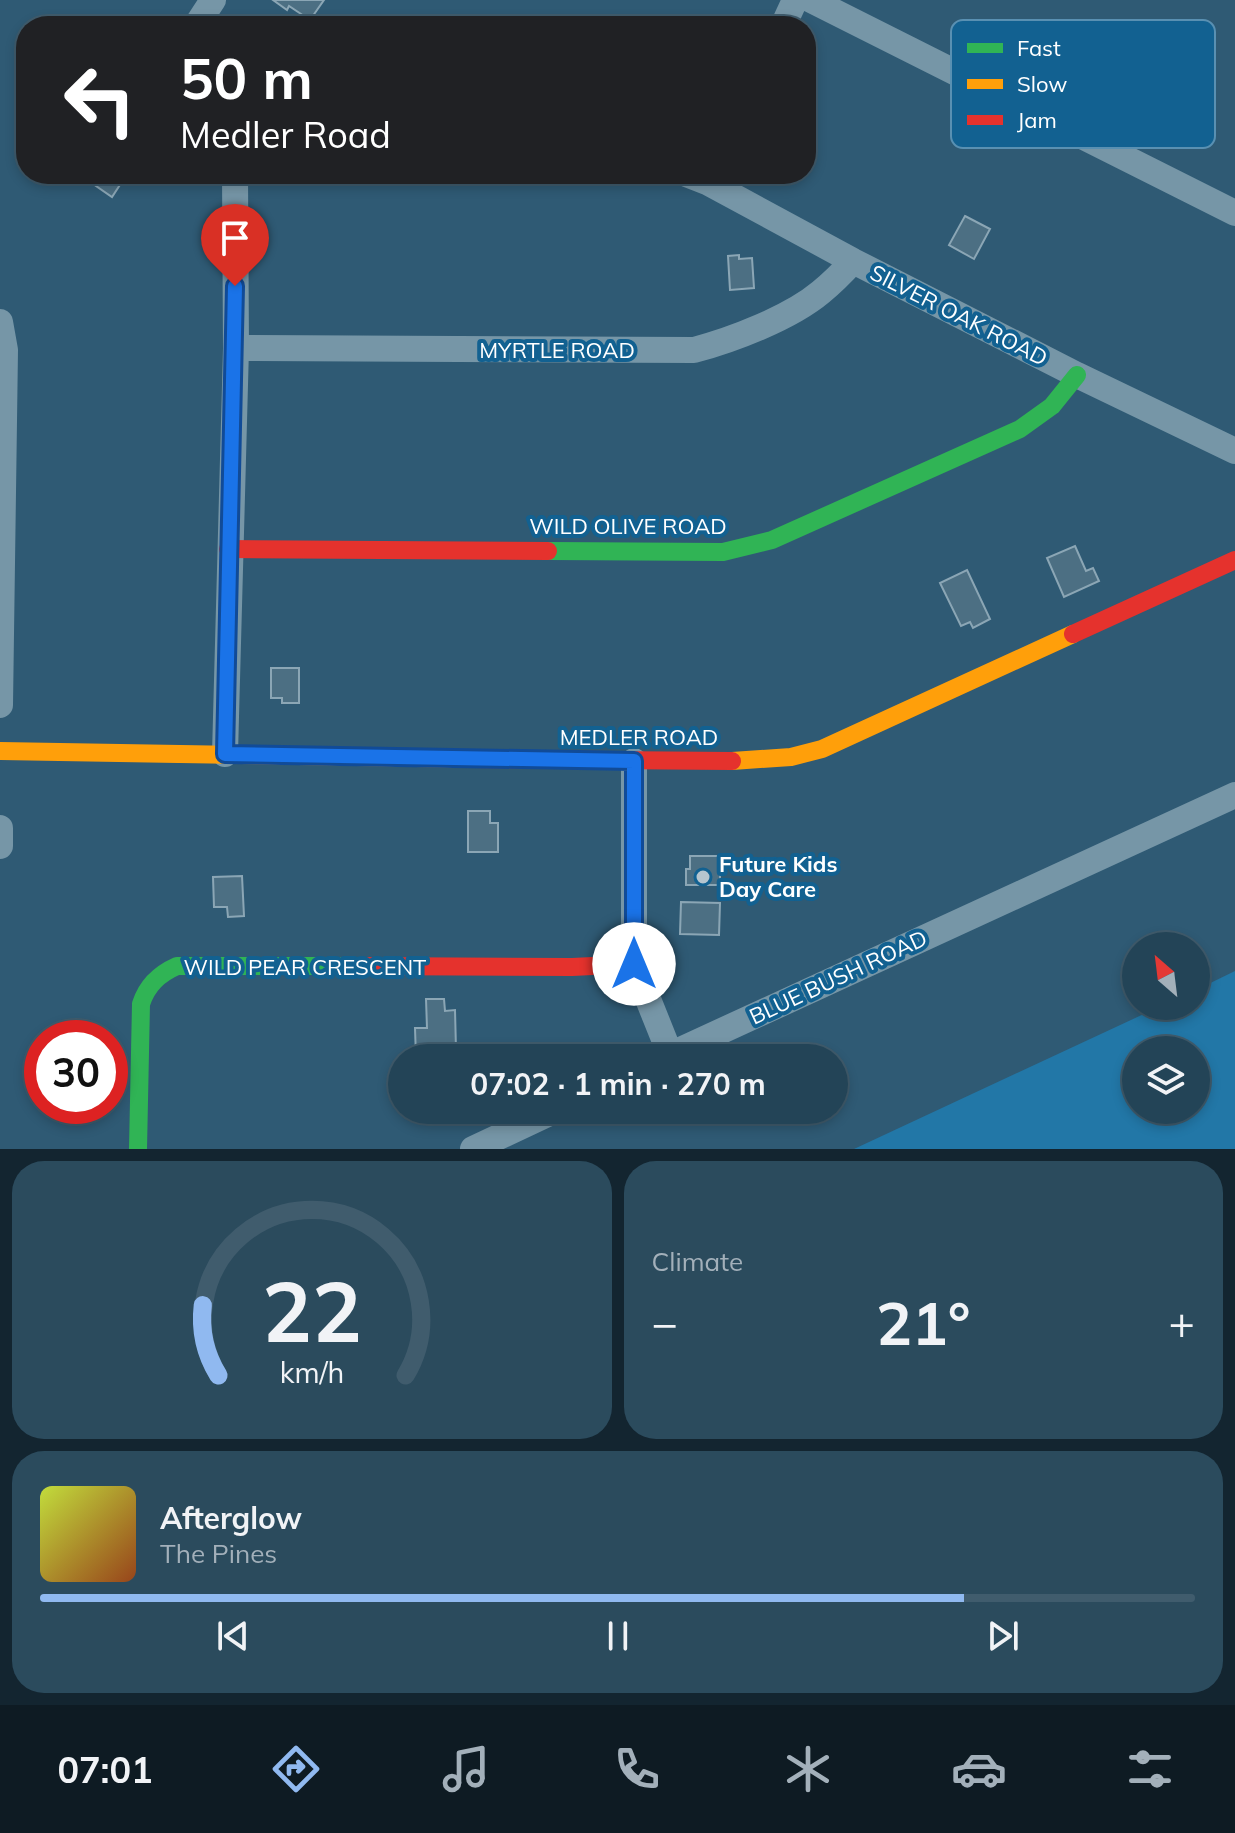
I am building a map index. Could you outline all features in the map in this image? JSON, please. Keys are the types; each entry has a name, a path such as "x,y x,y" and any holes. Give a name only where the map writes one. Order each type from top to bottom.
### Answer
{"street":[{"path":"811,0 951,70"},
{"path":"1106,148 1235,213"},
{"path":"225,754 228,549 236,348 235,184"},
{"name":"SILVER OAK ROAD","path":"716,184 853,261 1235,451"},
{"name":"MYRTLE ROAD","path":"236,348 694,350 722,343 799,307 820,293 853,261"},
{"path":"0,322 5,350 0,705"},
{"name":"WILD OLIVE ROAD","path":"228,549 723,552 745,548 772,540 1020,429 1054,406 1077,375"},
{"name":"MEDLER ROAD","path":"0,751 634,761 757,761 791,757 822,749 1235,560"},
{"name":"BLUE BUSH ROAD","path":"634,761 634,964 663,1044"},
{"name":"BLUE BUSH ROAD","path":"693,1044 1235,795"},
{"path":"0,828 0,846"},
{"name":"WILD PEAR CRESCENT","path":"138,1149 141,1004 151,982 162,972 177,966 572,967 634,964"},
{"path":"473,1149 526,1124"}],"shaded area":[{"path":"1235,971 1235,1149 854,1149 1131,1020 1210,1020 1210,983"}],"building":[{"path":"273,0 324,0 313,16 304,16 289,6 287,10"},
{"path":"93,184 120,184 112,197"},
{"path":"965,216 990,229 974,259 949,245"},
{"path":"739,255 739,259 752,258 754,288 730,290 728,256"},
{"path":"1075,546 1086,571 1093,568 1099,581 1064,597 1047,558"},
{"path":"967,570 990,619 973,628 970,622 961,626 940,583"},
{"path":"271,668 299,668 299,703 282,703 282,698 271,698"},
{"path":"468,811 490,811 490,823 498,823 498,852 468,852"},
{"name":"Future Kids Day Care","path":"690,856 720,856 720,885 686,885"},
{"path":"242,876 244,916 228,917 227,907 214,907 213,877"},
{"path":"681,902 720,903 719,935 680,934"},
{"path":"426,999 444,999 445,1011 455,1010 456,1044 416,1044 415,1028 427,1028"}],"traffic: fast":[{"path":"548,551 723,552 772,540 1020,429 1052,406 1077,375"},
{"path":"138,1149 141,1004 150,986 159,977 177,966 352,966"}],"traffic: slow":[{"path":"732,761 791,757 822,749 1073,634"},
{"path":"0,751 474,759"}],"traffic: jam":[{"path":"228,549 548,551"},
{"path":"1073,634 1235,560"},
{"path":"474,759 732,761"},
{"path":"352,966 572,967 634,964"}],"place":[{"name":"Future Kids Day Care","path":"703,877"}],"route":[{"path":"235,286 225,754 634,761 634,964"}]}
